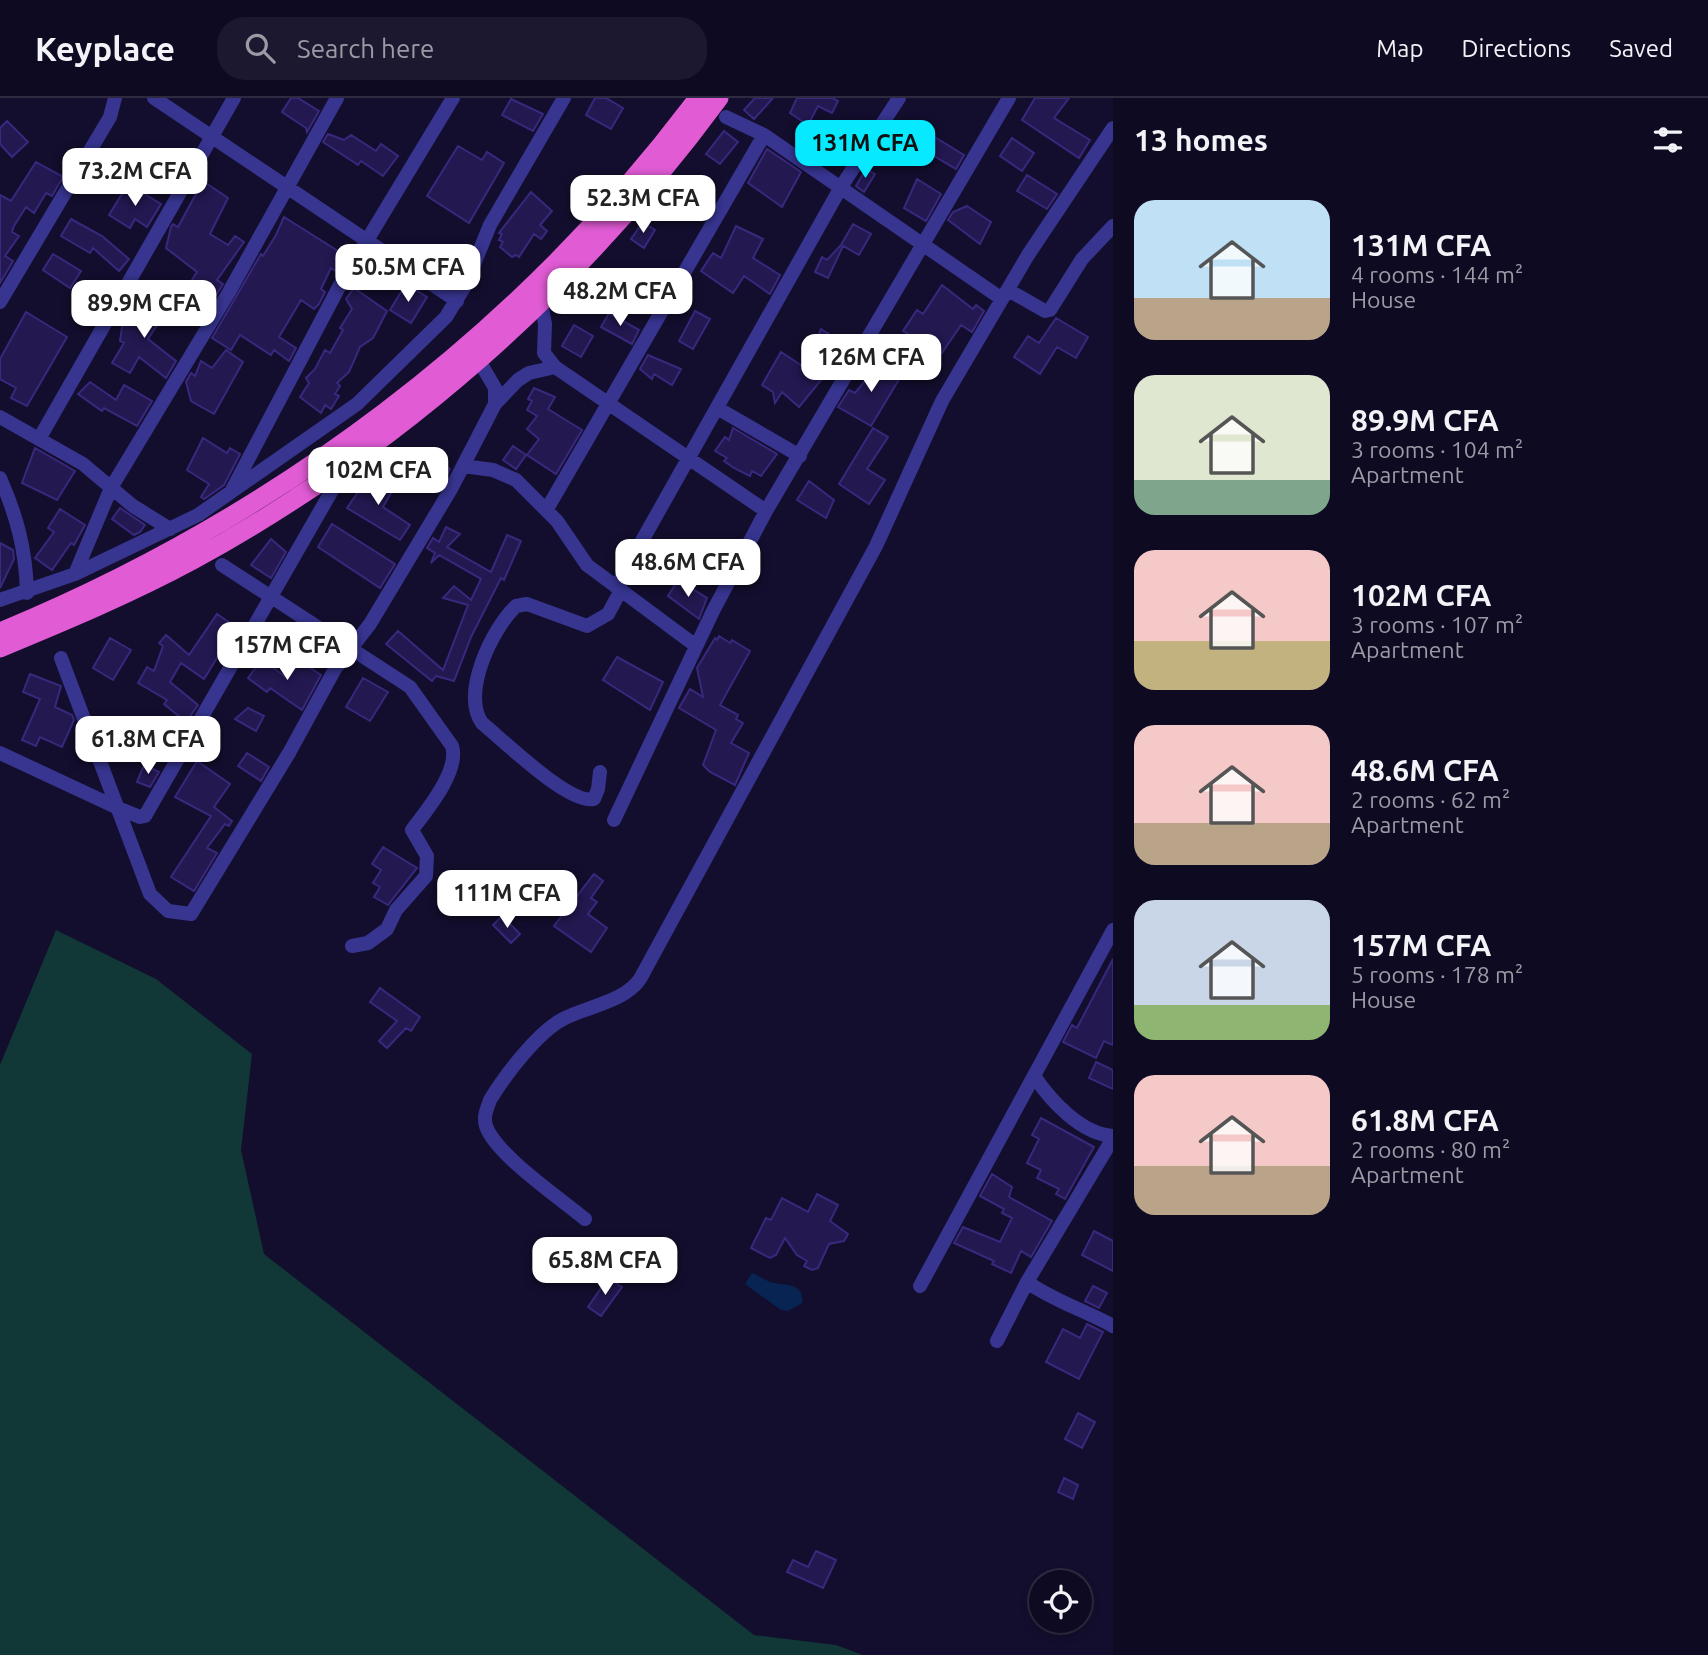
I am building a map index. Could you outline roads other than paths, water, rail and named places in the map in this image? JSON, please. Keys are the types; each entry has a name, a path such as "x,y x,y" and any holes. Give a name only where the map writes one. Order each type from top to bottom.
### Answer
{"highway":[{"path":"0,632 111,583 202,533 280,487 406,397 482,334 567,254 606,212 698,98"},
{"path":"0,648 115,599 194,559 347,464 478,359 541,302 614,227 719,98"}],"street":[{"path":"0,302 110,117 115,98"},
{"path":"154,98 211,139 457,301"},
{"path":"39,439 234,98"},
{"path":"75,574 111,488 229,292 337,98"},
{"path":"231,493 340,285 453,98"},
{"path":"0,600 27,593 75,574 170,529 231,493 357,404 446,317 457,301 490,225 564,98"},
{"path":"600,772 594,799 585,800 566,792 482,723 473,707 473,689 486,655 516,607 527,604 587,626 608,614 618,589 688,459 841,187 899,98"},
{"path":"614,820 696,646 766,511 1009,98"},
{"path":"726,117 764,135 921,246 1005,295 1045,311 1050,310 1082,259 1113,226"},
{"path":"585,1219 499,1146 486,1124 485,1113 490,1100 546,1032 564,1018 628,991 640,979 876,546 942,401 1005,295 1113,128"},
{"path":"547,509 610,404 626,368 689,269 764,135"},
{"path":"541,302 545,324 544,353 555,367 766,511"},
{"path":"478,359 495,387 495,404"},
{"path":"61,658 150,894 167,911 191,914 350,648 370,624 463,466 495,404 518,380 530,373 555,367"},
{"path":"717,408 800,456"},
{"path":"0,417 83,464 111,488 170,529"},
{"path":"0,753 120,809 140,817 148,813 347,464"},
{"path":"463,466 505,474 547,509 580,558 696,646"},
{"path":"0,478 14,510 26,559 27,593"},
{"path":"222,565 410,687 446,734 454,752 440,791 412,830 427,856 426,876 396,910 387,929 368,943 352,946"},
{"path":"920,1286 1113,930"},
{"path":"997,1341 1027,1282 1113,1137 1092,1130 1059,1106 1034,1076"},
{"path":"1027,1282 1049,1297 1081,1309 1113,1326"}],"water":[{"path":"752,1273 773,1283 796,1288 802,1296 802,1303 788,1311 781,1310 745,1284"}]}
